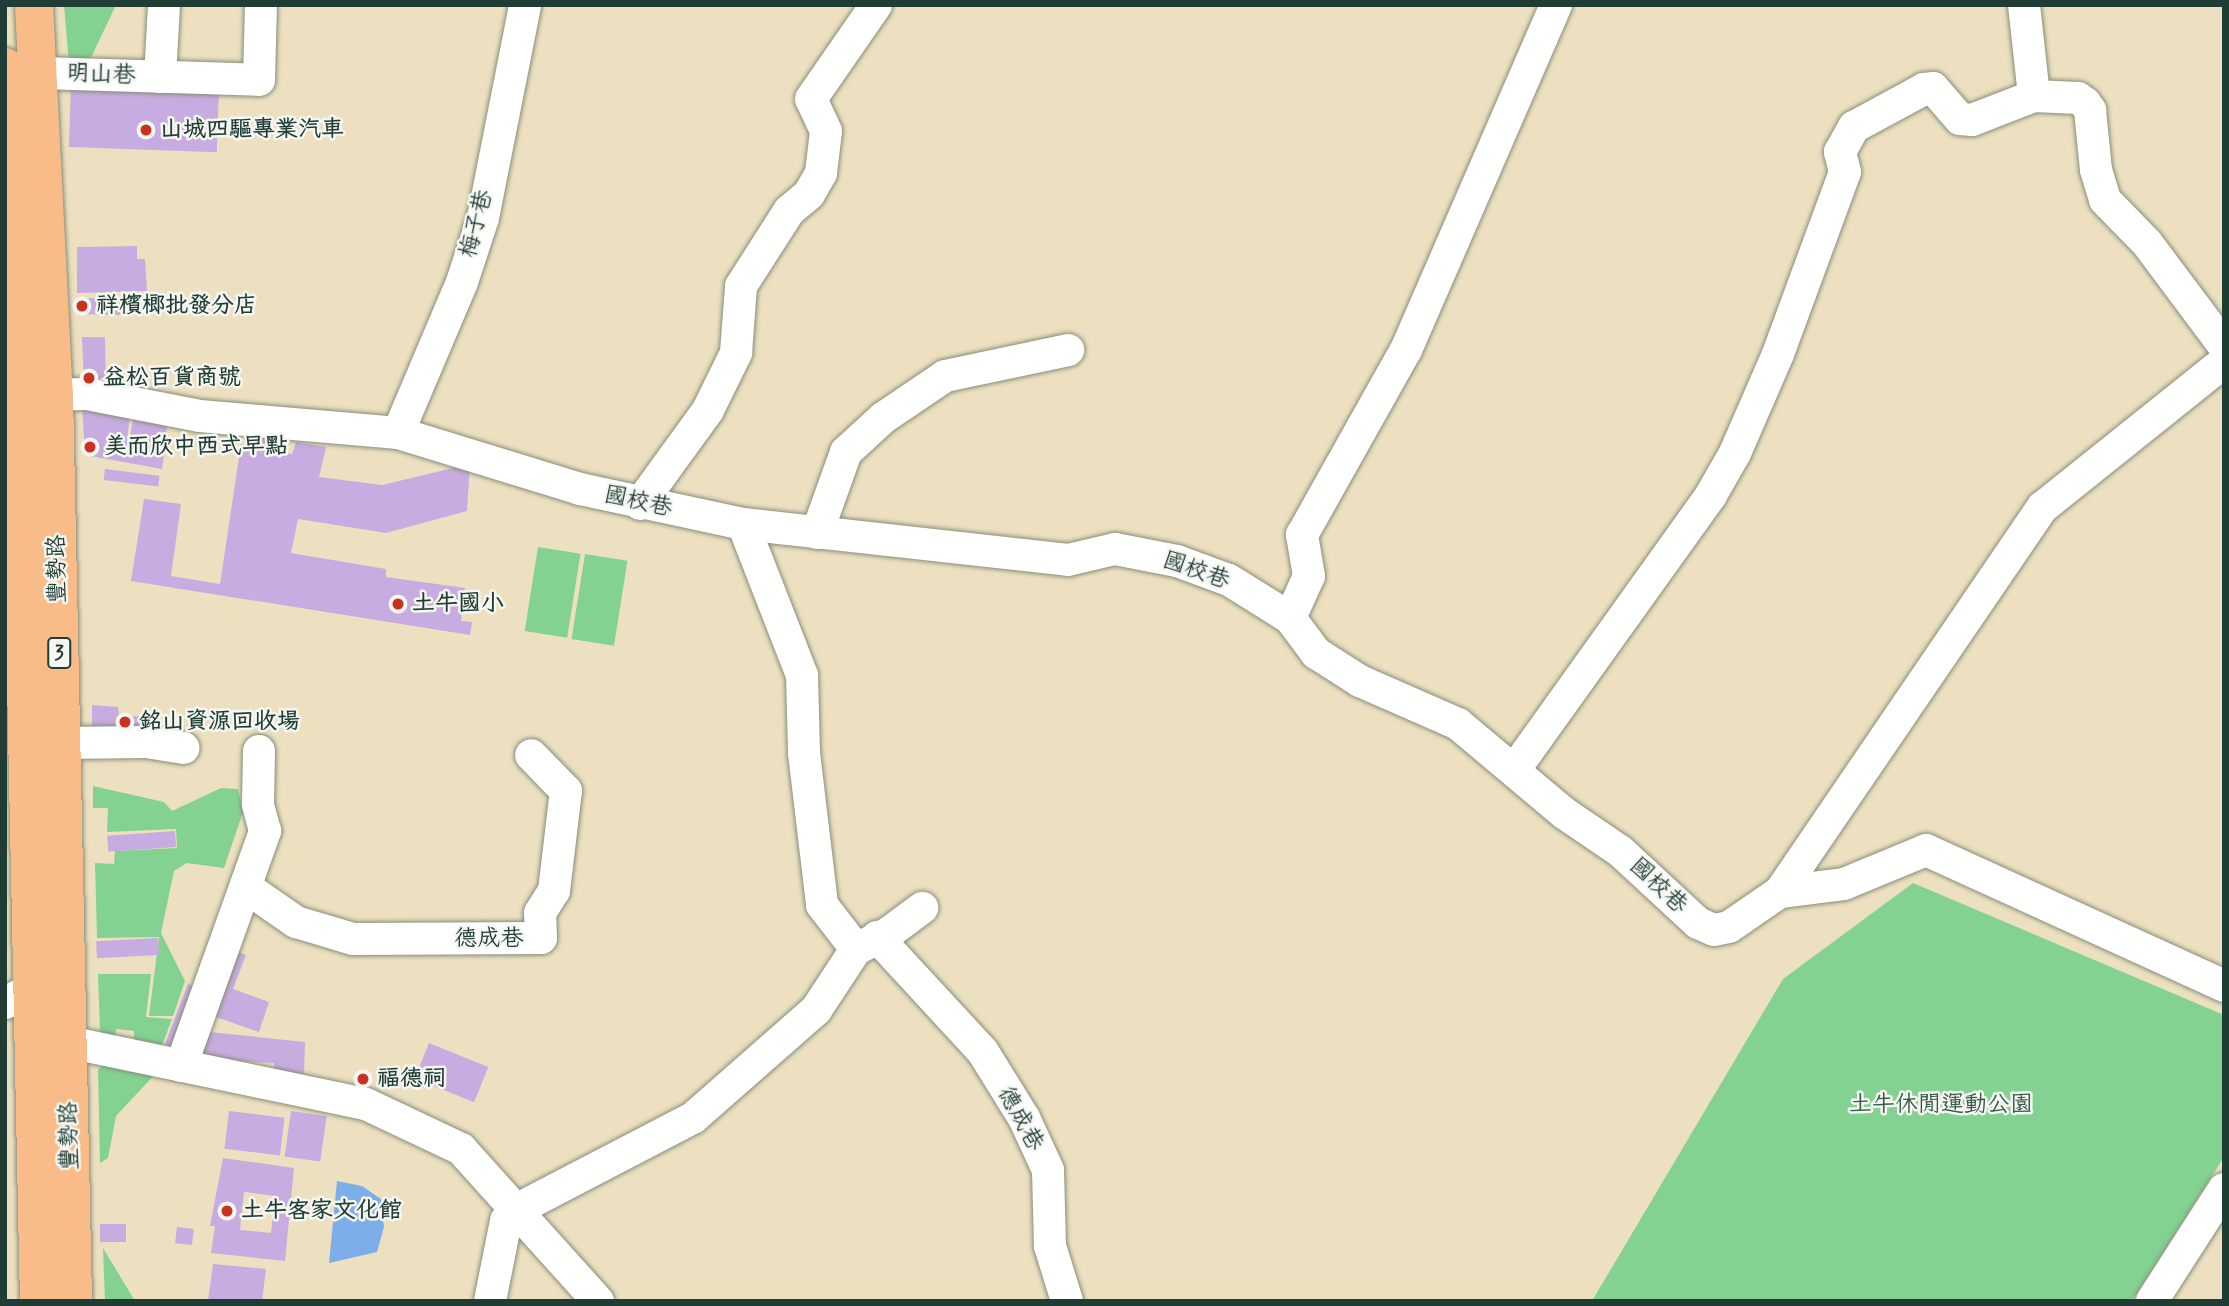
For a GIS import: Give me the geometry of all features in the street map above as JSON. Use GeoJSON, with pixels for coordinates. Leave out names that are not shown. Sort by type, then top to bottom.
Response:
{"type":"FeatureCollection","features":[{"type":"Feature","properties":{"kind":"main road","name":"豐勢路"},"geometry":{"type":"LineString","coordinates":[[34,5],[8,136],[27,396],[14,524],[29,717],[60,743],[51,1042],[39,1301]]}},
{"type":"Feature","properties":{"kind":"main road","name":"豐勢路"},"geometry":{"type":"LineString","coordinates":[[23,70],[29,717],[19,995],[51,1042],[73,1301]]}},
{"type":"Feature","properties":{"kind":"street","name":"明山巷"},"geometry":{"type":"LineString","coordinates":[[160,77],[164,5]]}},
{"type":"Feature","properties":{"kind":"street","name":"明山巷"},"geometry":{"type":"LineString","coordinates":[[23,70],[259,80],[261,5]]}},
{"type":"Feature","properties":{"kind":"street","name":"梅子巷"},"geometry":{"type":"LineString","coordinates":[[398,433],[483,218],[525,5]]}},
{"type":"Feature","properties":{"kind":"street"},"geometry":{"type":"LineString","coordinates":[[640,504],[708,410],[736,353],[741,286],[789,211],[809,194],[821,173],[826,131],[811,99],[876,5]]}},
{"type":"Feature","properties":{"kind":"street"},"geometry":{"type":"LineString","coordinates":[[1290,618],[1309,576],[1302,535],[1406,351],[1556,5]]}},
{"type":"Feature","properties":{"kind":"street"},"geometry":{"type":"LineString","coordinates":[[2024,5],[2034,96]]}},
{"type":"Feature","properties":{"kind":"street"},"geometry":{"type":"LineString","coordinates":[[1515,769],[1711,495],[1735,453],[1778,354],[1845,172],[1840,152],[1854,127],[1924,89],[1933,88],[1960,119],[1972,120],[2034,96],[2078,98],[2091,110],[2096,170],[2105,200],[2147,243],[2224,346]]}},
{"type":"Feature","properties":{"kind":"street"},"geometry":{"type":"LineString","coordinates":[[817,533],[846,452],[883,418],[945,376],[1068,350]]}},
{"type":"Feature","properties":{"kind":"street"},"geometry":{"type":"LineString","coordinates":[[1780,892],[2043,507],[2224,362]]}},
{"type":"Feature","properties":{"kind":"street","name":"國校巷"},"geometry":{"type":"LineString","coordinates":[[27,396],[87,394],[200,416],[398,433],[640,504],[743,524],[1068,560],[1115,549],[1177,561],[1229,580],[1290,618],[1316,653],[1360,681],[1458,724],[1515,769],[1564,813],[1620,851],[1698,923],[1713,930],[1729,927],[1780,892],[1844,884],[1926,850],[2224,986]]}},
{"type":"Feature","properties":{"kind":"street","name":"德成巷"},"geometry":{"type":"LineString","coordinates":[[743,524],[802,675],[804,753],[822,905],[983,1052],[1024,1118],[1048,1171],[1050,1246],[1067,1301]]}},
{"type":"Feature","properties":{"kind":"street"},"geometry":{"type":"LineString","coordinates":[[60,743],[146,742],[184,748]]}},
{"type":"Feature","properties":{"kind":"street"},"geometry":{"type":"LineString","coordinates":[[181,1066],[247,888],[265,831],[258,804],[259,751]]}},
{"type":"Feature","properties":{"kind":"street","name":"德成巷"},"geometry":{"type":"LineString","coordinates":[[247,888],[296,922],[353,939],[541,939],[540,913],[554,891],[566,791],[531,755]]}},
{"type":"Feature","properties":{"kind":"street"},"geometry":{"type":"LineString","coordinates":[[490,1301],[506,1222],[516,1210],[692,1118],[816,1010],[866,943],[922,908]]}},
{"type":"Feature","properties":{"kind":"street"},"geometry":{"type":"LineString","coordinates":[[51,1042],[366,1104],[461,1149],[598,1301]]}},
{"type":"Feature","properties":{"kind":"street"},"geometry":{"type":"LineString","coordinates":[[2152,1301],[2224,1189]]}},
{"type":"Feature","properties":{"kind":"green space"},"geometry":{"type":"Polygon","coordinates":[[[64,5],[116,5],[87,66],[69,64],[64,5]]]}},
{"type":"Feature","properties":{"kind":"green space"},"geometry":{"type":"Polygon","coordinates":[[[538,547],[580,554],[567,638],[525,631],[538,547]]]}},
{"type":"Feature","properties":{"kind":"green space"},"geometry":{"type":"Polygon","coordinates":[[[585,554],[627,561],[614,646],[572,639],[585,554]]]}},
{"type":"Feature","properties":{"kind":"green space"},"geometry":{"type":"Polygon","coordinates":[[[93,786],[164,802],[172,811],[221,788],[238,789],[243,812],[224,868],[187,863],[174,871],[161,933],[185,981],[173,1016],[149,1016],[159,937],[97,938],[95,863],[114,864],[115,851],[177,848],[176,829],[107,832],[108,808],[93,808],[93,786]]]}},
{"type":"Feature","properties":{"kind":"green space","name":"土牛休閒運動公園"},"geometry":{"type":"Polygon","coordinates":[[[1913,883],[2224,1015],[2224,1157],[2132,1301],[1592,1301],[1783,979],[1913,883]]]}},
{"type":"Feature","properties":{"kind":"green space"},"geometry":{"type":"Polygon","coordinates":[[[98,974],[151,974],[146,1017],[172,1019],[161,1048],[134,1044],[134,1031],[116,1029],[115,1040],[100,1032],[98,974]]]}},
{"type":"Feature","properties":{"kind":"green space"},"geometry":{"type":"Polygon","coordinates":[[[108,1060],[158,1071],[116,1116],[108,1158],[100,1163],[98,1070],[108,1060]]]}},
{"type":"Feature","properties":{"kind":"green space"},"geometry":{"type":"Polygon","coordinates":[[[103,1248],[135,1301],[105,1301],[103,1248]]]}},
{"type":"Feature","properties":{"kind":"water"},"geometry":{"type":"Polygon","coordinates":[[[337,1181],[362,1186],[381,1199],[384,1227],[377,1252],[329,1263],[337,1181]]]}},
{"type":"Feature","properties":{"kind":"building","name":"山城四驅專業汽車"},"geometry":{"type":"Polygon","coordinates":[[[71,85],[219,90],[217,152],[69,147],[71,85]]]}},
{"type":"Feature","properties":{"kind":"building"},"geometry":{"type":"Polygon","coordinates":[[[137,246],[137,259],[145,259],[147,291],[77,293],[77,247],[137,246]]]}},
{"type":"Feature","properties":{"kind":"building"},"geometry":{"type":"Polygon","coordinates":[[[78,298],[121,299],[120,315],[83,314],[78,298]]]}},
{"type":"Feature","properties":{"kind":"building"},"geometry":{"type":"Polygon","coordinates":[[[82,337],[105,337],[106,388],[84,384],[82,337]]]}},
{"type":"Feature","properties":{"kind":"building"},"geometry":{"type":"Polygon","coordinates":[[[82,406],[130,413],[127,442],[165,447],[162,469],[85,455],[82,406]]]}},
{"type":"Feature","properties":{"kind":"building"},"geometry":{"type":"Polygon","coordinates":[[[134,411],[169,416],[164,446],[130,441],[134,411]]]}},
{"type":"Feature","properties":{"kind":"building"},"geometry":{"type":"Polygon","coordinates":[[[256,434],[277,437],[274,451],[292,454],[296,442],[326,447],[319,477],[382,485],[470,464],[467,511],[386,533],[298,519],[291,553],[386,569],[386,577],[465,588],[461,621],[472,622],[470,635],[131,581],[144,499],[181,504],[171,576],[220,584],[241,444],[255,447],[256,434]]]}},
{"type":"Feature","properties":{"kind":"building"},"geometry":{"type":"Polygon","coordinates":[[[105,469],[160,476],[158,487],[104,480],[105,469]]]}},
{"type":"Feature","properties":{"kind":"building","name":"銘山資源回收場"},"geometry":{"type":"Polygon","coordinates":[[[92,705],[118,707],[119,715],[159,718],[159,730],[92,727],[92,705]]]}},
{"type":"Feature","properties":{"kind":"building"},"geometry":{"type":"Polygon","coordinates":[[[175,831],[176,847],[108,852],[107,836],[175,831]]]}},
{"type":"Feature","properties":{"kind":"building"},"geometry":{"type":"Polygon","coordinates":[[[158,938],[159,955],[97,958],[96,941],[158,938]]]}},
{"type":"Feature","properties":{"kind":"building"},"geometry":{"type":"Polygon","coordinates":[[[229,949],[246,955],[233,989],[269,1002],[259,1032],[210,1015],[229,949]]]}},
{"type":"Feature","properties":{"kind":"building"},"geometry":{"type":"Polygon","coordinates":[[[188,984],[204,990],[181,1050],[165,1044],[188,984]]]}},
{"type":"Feature","properties":{"kind":"building"},"geometry":{"type":"Polygon","coordinates":[[[200,1031],[305,1042],[304,1074],[274,1070],[274,1063],[190,1059],[200,1031]]]}},
{"type":"Feature","properties":{"kind":"building"},"geometry":{"type":"Polygon","coordinates":[[[429,1043],[488,1067],[474,1102],[415,1078],[429,1043]]]}},
{"type":"Feature","properties":{"kind":"building"},"geometry":{"type":"Polygon","coordinates":[[[229,1111],[285,1118],[280,1156],[224,1149],[229,1111]]]}},
{"type":"Feature","properties":{"kind":"building"},"geometry":{"type":"Polygon","coordinates":[[[291,1111],[327,1116],[320,1162],[285,1157],[291,1111]]]}},
{"type":"Feature","properties":{"kind":"building","name":"土牛客家文化館"},"geometry":{"type":"Polygon","coordinates":[[[223,1158],[294,1168],[285,1261],[211,1253],[215,1226],[210,1226],[223,1158]],[[244,1192],[240,1230],[271,1233],[275,1196],[244,1192]]]}},
{"type":"Feature","properties":{"kind":"building"},"geometry":{"type":"Polygon","coordinates":[[[100,1224],[126,1224],[126,1242],[100,1242],[100,1224]]]}},
{"type":"Feature","properties":{"kind":"building"},"geometry":{"type":"Polygon","coordinates":[[[177,1227],[194,1229],[192,1245],[175,1243],[177,1227]]]}},
{"type":"Feature","properties":{"kind":"building"},"geometry":{"type":"Polygon","coordinates":[[[213,1264],[266,1269],[262,1301],[208,1301],[213,1264]]]}},
{"type":"Feature","properties":{"kind":"place","name":"山城四驅專業汽車"},"geometry":{"type":"Point","coordinates":[146,130]}},
{"type":"Feature","properties":{"kind":"place","name":"祥檳榔批發分店"},"geometry":{"type":"Point","coordinates":[82,306]}},
{"type":"Feature","properties":{"kind":"place","name":"益松百貨商號"},"geometry":{"type":"Point","coordinates":[89,378]}},
{"type":"Feature","properties":{"kind":"place","name":"美而欣中西式早點"},"geometry":{"type":"Point","coordinates":[90,447]}},
{"type":"Feature","properties":{"kind":"place","name":"土牛國小"},"geometry":{"type":"Point","coordinates":[398,604]}},
{"type":"Feature","properties":{"kind":"place","name":"銘山資源回收場"},"geometry":{"type":"Point","coordinates":[125,722]}},
{"type":"Feature","properties":{"kind":"place","name":"福德祠"},"geometry":{"type":"Point","coordinates":[363,1079]}},
{"type":"Feature","properties":{"kind":"place","name":"土牛客家文化館"},"geometry":{"type":"Point","coordinates":[227,1211]}}]}
